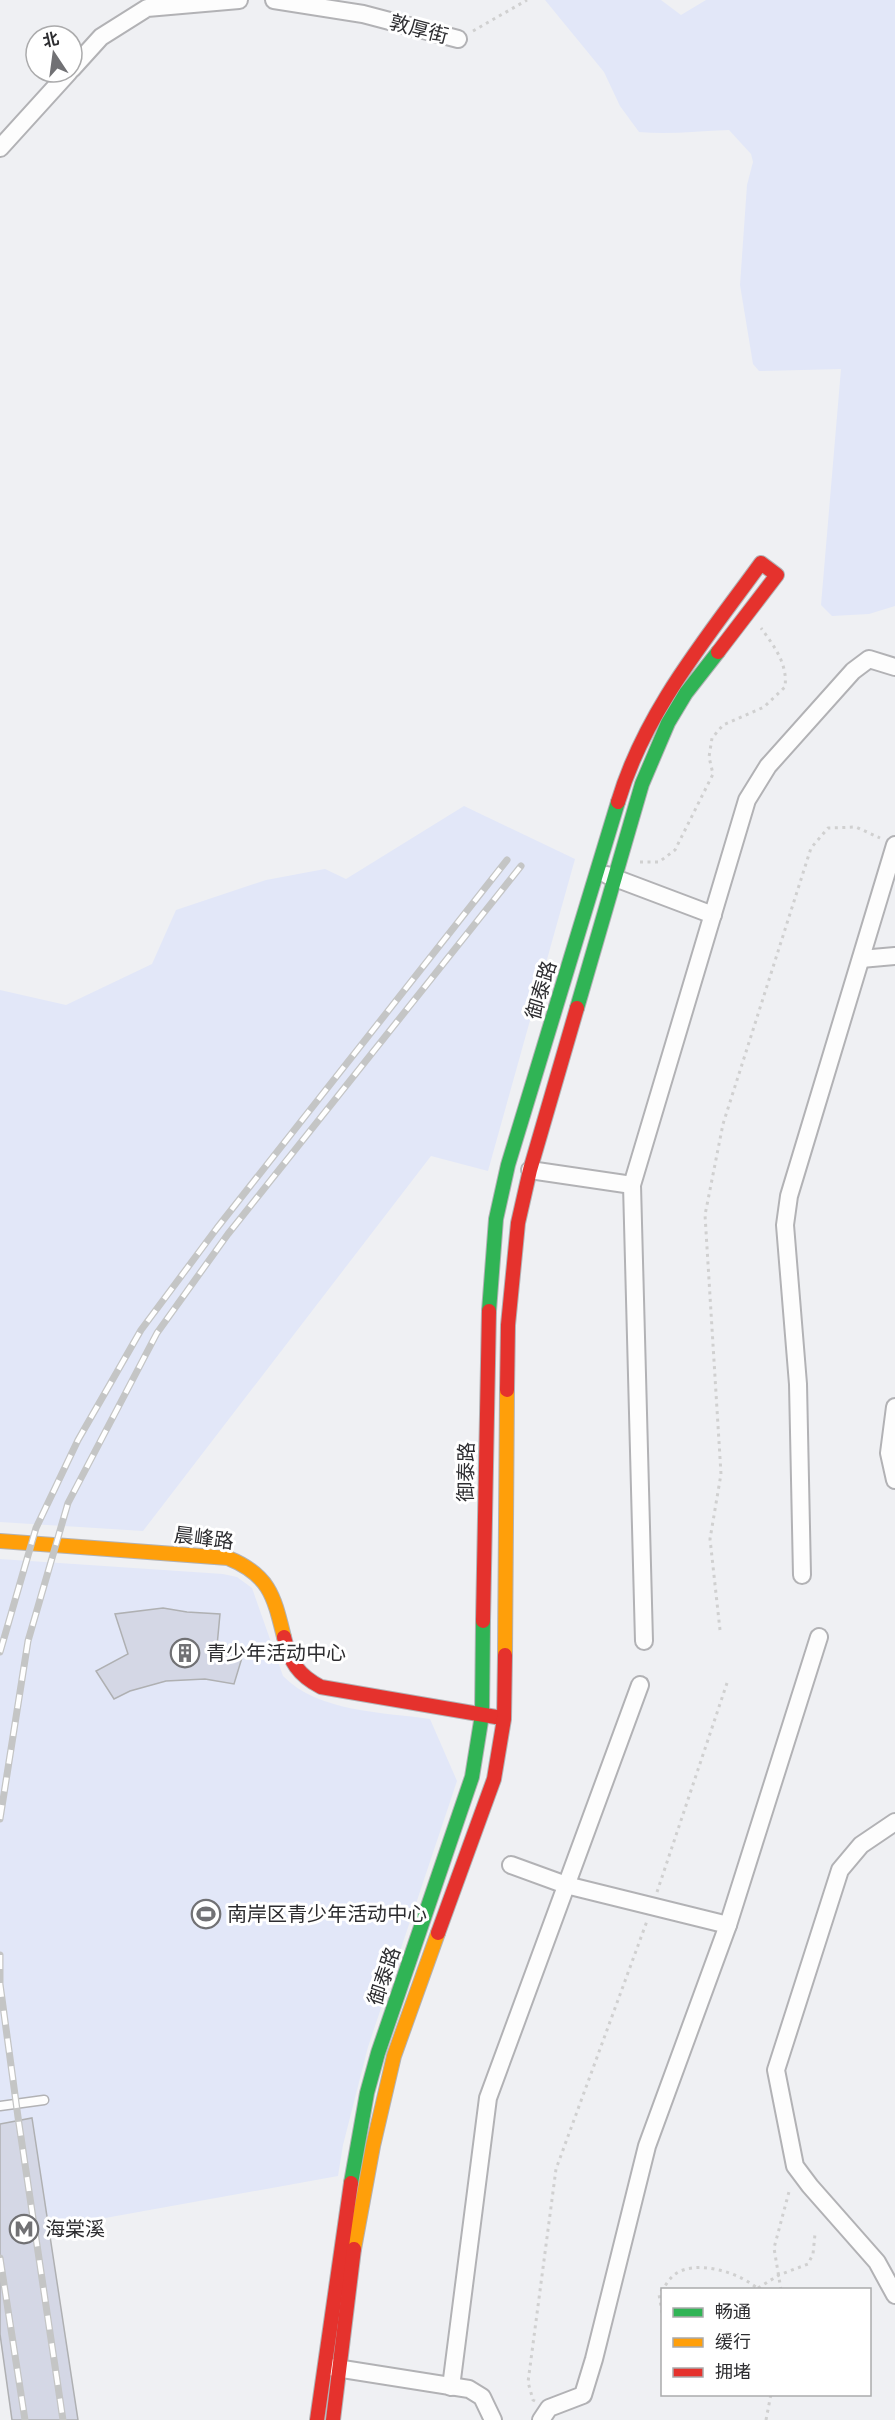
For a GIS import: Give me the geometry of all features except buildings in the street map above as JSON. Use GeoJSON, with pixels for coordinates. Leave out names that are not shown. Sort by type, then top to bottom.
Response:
{"type":"FeatureCollection","features":[{"type":"Feature","properties":{"kind":"street"},"geometry":{"type":"LineString","coordinates":[[84,55],[101,37],[147,8],[238,0]]}},
{"type":"Feature","properties":{"kind":"street","name":"敦厚街"},"geometry":{"type":"LineString","coordinates":[[274,0],[363,14],[458,39]]}},
{"type":"Feature","properties":{"kind":"street"},"geometry":{"type":"LineString","coordinates":[[0,148],[57,84]]}},
{"type":"Feature","properties":{"kind":"street","name":"御泰路"},"geometry":{"type":"LineString","coordinates":[[316,2420],[331,2367],[383,2096],[394,2056],[494,1779],[504,1719],[508,1325],[518,1223],[530,1170],[642,784],[668,723],[686,693],[777,575],[762,563],[673,684],[654,715],[626,775],[508,1165],[496,1219],[488,1322],[482,1715],[472,1777],[378,2053],[367,2093],[343,2227],[331,2367],[333,2420]]}},
{"type":"Feature","properties":{"kind":"street"},"geometry":{"type":"LineString","coordinates":[[644,1641],[632,1185],[747,800],[768,766],[853,671],[869,659],[895,667]]}},
{"type":"Feature","properties":{"kind":"street"},"geometry":{"type":"LineString","coordinates":[[802,1575],[798,1384],[785,1225],[789,1196],[861,959],[890,842]]}},
{"type":"Feature","properties":{"kind":"street"},"geometry":{"type":"LineString","coordinates":[[597,872],[618,871],[713,915]]}},
{"type":"Feature","properties":{"kind":"street"},"geometry":{"type":"LineString","coordinates":[[861,959],[895,956]]}},
{"type":"Feature","properties":{"kind":"street"},"geometry":{"type":"LineString","coordinates":[[530,1170],[632,1185]]}},
{"type":"Feature","properties":{"kind":"street"},"geometry":{"type":"LineString","coordinates":[[895,1407],[889,1453],[895,1480]]}},
{"type":"Feature","properties":{"kind":"street","name":"晨峰路"},"geometry":{"type":"LineString","coordinates":[[0,1541],[228,1558],[248,1564],[262,1577],[272,1592],[289,1657],[306,1679],[321,1687],[504,1719]]}},
{"type":"Feature","properties":{"kind":"street"},"geometry":{"type":"LineString","coordinates":[[545,2414],[583,2396],[647,2146],[728,1925],[819,1637]]}},
{"type":"Feature","properties":{"kind":"street"},"geometry":{"type":"LineString","coordinates":[[451,2387],[488,2098],[640,1684]]}},
{"type":"Feature","properties":{"kind":"street"},"geometry":{"type":"LineString","coordinates":[[895,1822],[861,1845],[840,1870],[784,2039],[776,2070],[795,2166],[877,2262],[895,2295]]}},
{"type":"Feature","properties":{"kind":"street"},"geometry":{"type":"LineString","coordinates":[[511,1865],[566,1885],[728,1925]]}},
{"type":"Feature","properties":{"kind":"street"},"geometry":{"type":"LineString","coordinates":[[331,2367],[470,2389],[482,2397],[493,2420]]}},
{"type":"Feature","properties":{"kind":"lane"},"geometry":{"type":"LineString","coordinates":[[0,2106],[44,2100]]}},
{"type":"Feature","properties":{"kind":"path"},"geometry":{"type":"LineString","coordinates":[[458,39],[526,0]]}},
{"type":"Feature","properties":{"kind":"path"},"geometry":{"type":"LineString","coordinates":[[618,871],[659,862],[675,850],[713,774],[709,757],[712,738],[723,725],[764,707],[785,687],[787,673],[774,646],[748,610]]}},
{"type":"Feature","properties":{"kind":"path"},"geometry":{"type":"LineString","coordinates":[[720,1630],[710,1539],[721,1474],[705,1215],[723,1124],[811,848],[828,828],[856,827],[890,842]]}},
{"type":"Feature","properties":{"kind":"path"},"geometry":{"type":"LineString","coordinates":[[545,2414],[533,2400],[528,2382],[556,2169],[652,1906],[727,1683]]}},
{"type":"Feature","properties":{"kind":"path"},"geometry":{"type":"LineString","coordinates":[[781,2288],[774,2248],[795,2166]]}},
{"type":"Feature","properties":{"kind":"path"},"geometry":{"type":"LineString","coordinates":[[664,2288],[675,2274],[687,2269],[715,2268],[740,2277],[759,2288],[779,2275],[808,2264],[813,2254],[815,2234]]}},
{"type":"Feature","properties":{"kind":"path"},"geometry":{"type":"LineString","coordinates":[[766,2420],[771,2396]]}},
{"type":"Feature","properties":{"kind":"shaded area"},"geometry":{"type":"Polygon","coordinates":[[[545,0],[661,0],[681,15],[706,0],[895,0],[895,606],[869,614],[832,616],[821,605],[841,369],[759,371],[753,364],[740,285],[747,185],[753,162],[751,154],[729,130],[639,132],[620,106],[604,72],[545,0]]]}},
{"type":"Feature","properties":{"kind":"shaded area"},"geometry":{"type":"Polygon","coordinates":[[[464,806],[575,859],[488,1171],[431,1156],[143,1531],[0,1522],[0,990],[66,1005],[152,964],[176,910],[266,880],[325,869],[346,879],[464,806]]]}},
{"type":"Feature","properties":{"kind":"shaded area","name":"南岸区青少年活动中心"},"geometry":{"type":"Polygon","coordinates":[[[0,1559],[223,1574],[237,1577],[252,1588],[283,1676],[297,1688],[332,1704],[372,1712],[430,1719],[457,1781],[368,2047],[343,2145],[338,2176],[0,2237],[0,1559]]]}},
{"type":"Feature","properties":{"kind":"railway"},"geometry":{"type":"LineString","coordinates":[[0,1652],[36,1528],[78,1440],[141,1330],[217,1228],[507,860]]}},
{"type":"Feature","properties":{"kind":"railway"},"geometry":{"type":"LineString","coordinates":[[0,1819],[28,1641],[68,1503],[157,1333],[228,1234],[521,866]]}},
{"type":"Feature","properties":{"kind":"railway"},"geometry":{"type":"LineString","coordinates":[[0,1955],[0,1984],[18,2117],[63,2420]]}},
{"type":"Feature","properties":{"kind":"railway"},"geometry":{"type":"LineString","coordinates":[[0,2258],[25,2420]]}},
{"type":"Feature","properties":{"kind":"traffic: fast"},"geometry":{"type":"LineString","coordinates":[[577,1008],[642,784],[668,723],[686,693],[718,652]]}},
{"type":"Feature","properties":{"kind":"traffic: fast"},"geometry":{"type":"LineString","coordinates":[[489,1311],[496,1219],[508,1165],[618,802]]}},
{"type":"Feature","properties":{"kind":"traffic: fast"},"geometry":{"type":"LineString","coordinates":[[351,2183],[367,2093],[378,2053],[472,1777],[482,1715],[483,1621]]}},
{"type":"Feature","properties":{"kind":"traffic: slow"},"geometry":{"type":"LineString","coordinates":[[505,1655],[507,1390]]}},
{"type":"Feature","properties":{"kind":"traffic: slow"},"geometry":{"type":"LineString","coordinates":[[0,1541],[228,1558],[253,1572],[262,1580],[273,1599],[284,1637]]}},
{"type":"Feature","properties":{"kind":"traffic: slow"},"geometry":{"type":"LineString","coordinates":[[354,2249],[373,2146],[394,2056],[438,1933]]}},
{"type":"Feature","properties":{"kind":"traffic: jam"},"geometry":{"type":"LineString","coordinates":[[618,802],[644,737],[661,706],[699,648],[761,563],[777,575],[718,652]]}},
{"type":"Feature","properties":{"kind":"traffic: jam"},"geometry":{"type":"LineString","coordinates":[[507,1390],[508,1325],[518,1223],[530,1170],[577,1008]]}},
{"type":"Feature","properties":{"kind":"traffic: jam"},"geometry":{"type":"LineString","coordinates":[[483,1621],[489,1311]]}},
{"type":"Feature","properties":{"kind":"traffic: jam"},"geometry":{"type":"LineString","coordinates":[[284,1637],[296,1667],[306,1678],[321,1687],[496,1717]]}},
{"type":"Feature","properties":{"kind":"traffic: jam"},"geometry":{"type":"LineString","coordinates":[[438,1933],[494,1779],[504,1719],[505,1655]]}},
{"type":"Feature","properties":{"kind":"traffic: jam"},"geometry":{"type":"LineString","coordinates":[[317,2420],[351,2183]]}},
{"type":"Feature","properties":{"kind":"traffic: jam"},"geometry":{"type":"LineString","coordinates":[[333,2420],[354,2249]]}},
{"type":"Feature","properties":{"kind":"place","name":"青少年活动中心"},"geometry":{"type":"Point","coordinates":[185,1653]}},
{"type":"Feature","properties":{"kind":"place","name":"南岸区青少年活动中心"},"geometry":{"type":"Point","coordinates":[206,1914]}},
{"type":"Feature","properties":{"kind":"place","name":"海棠溪"},"geometry":{"type":"Point","coordinates":[24,2229]}}]}
